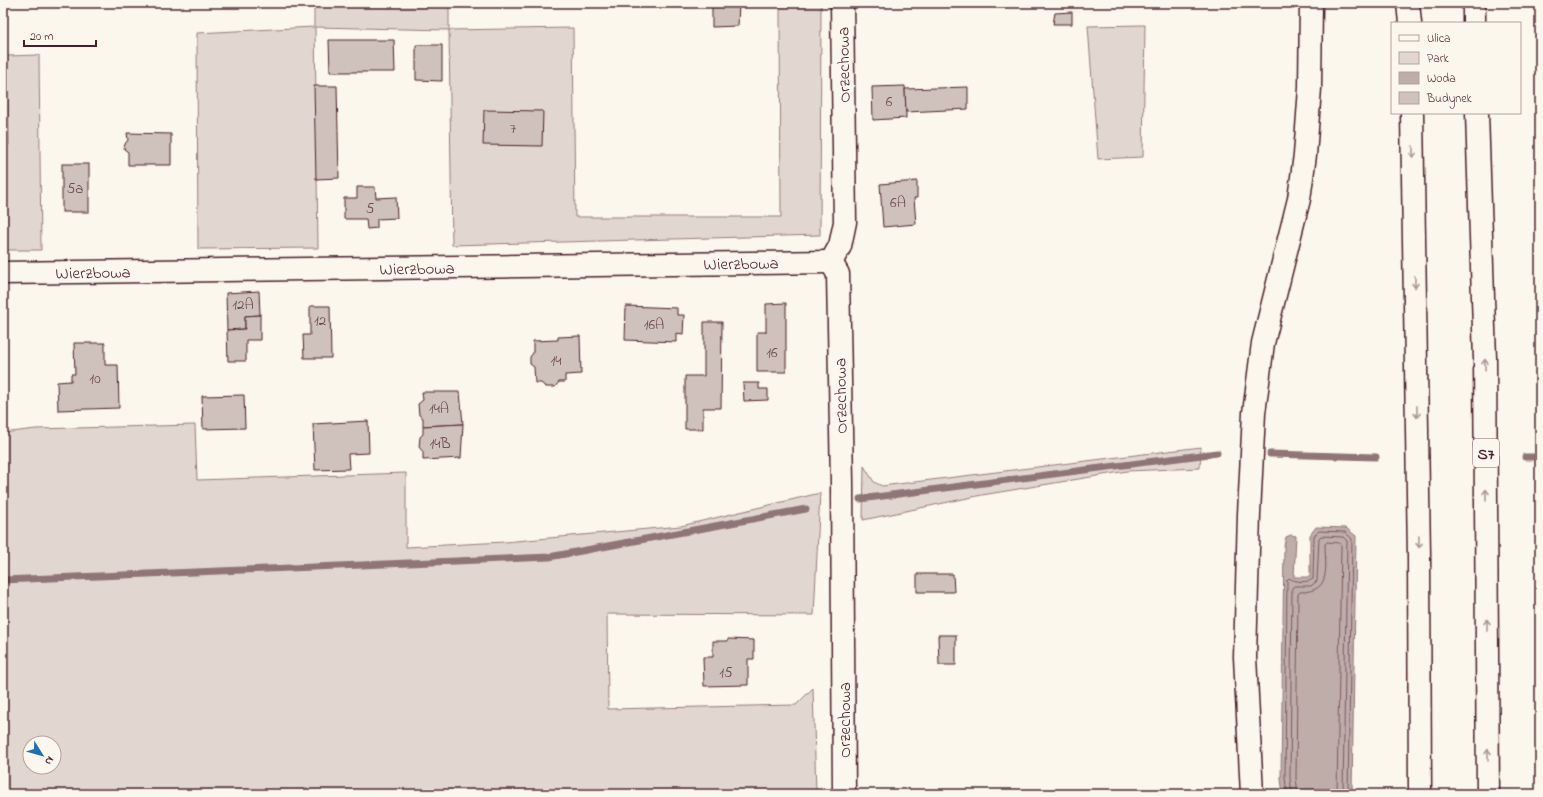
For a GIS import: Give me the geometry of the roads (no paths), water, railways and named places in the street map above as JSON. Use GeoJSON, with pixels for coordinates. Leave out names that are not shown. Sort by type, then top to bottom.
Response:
{"type":"FeatureCollection","features":[{"type":"Feature","properties":{"kind":"main road","name":"Orzechowa"},"geometry":{"type":"LineString","coordinates":[[842,3],[845,222],[840,246],[831,262],[838,274],[842,490],[844,794]]}},
{"type":"Feature","properties":{"kind":"main road"},"geometry":{"type":"LineString","coordinates":[[1252,794],[1245,657],[1249,514],[1254,413],[1263,343],[1298,199],[1305,155],[1310,88],[1311,3]]}},
{"type":"Feature","properties":{"kind":"main road"},"geometry":{"type":"LineString","coordinates":[[1408,3],[1410,22]]}},
{"type":"Feature","properties":{"kind":"main road"},"geometry":{"type":"LineString","coordinates":[[1474,3],[1474,22]]}},
{"type":"Feature","properties":{"kind":"main road"},"geometry":{"type":"LineString","coordinates":[[1412,114],[1419,564],[1420,794]]}},
{"type":"Feature","properties":{"kind":"main road","name":"S7"},"geometry":{"type":"LineString","coordinates":[[1477,114],[1485,359],[1488,794]]}},
{"type":"Feature","properties":{"kind":"main road","name":"Wierzbowa"},"geometry":{"type":"LineString","coordinates":[[3,273],[831,262]]}},
{"type":"Feature","properties":{"kind":"water"},"geometry":{"type":"Polygon","coordinates":[[[1316,527],[1346,528],[1356,536],[1352,794],[1283,794],[1281,779],[1284,546],[1286,537],[1291,535],[1296,536],[1294,577],[1310,577],[1310,535],[1316,527]]]}},
{"type":"Feature","properties":{"kind":"waterway"},"geometry":{"type":"LineString","coordinates":[[860,499],[1217,453]]}},
{"type":"Feature","properties":{"kind":"waterway"},"geometry":{"type":"LineString","coordinates":[[1270,454],[1376,457]]}},
{"type":"Feature","properties":{"kind":"waterway"},"geometry":{"type":"LineString","coordinates":[[1525,457],[1540,457]]}},
{"type":"Feature","properties":{"kind":"waterway"},"geometry":{"type":"LineString","coordinates":[[3,580],[549,557],[806,509]]}}]}
